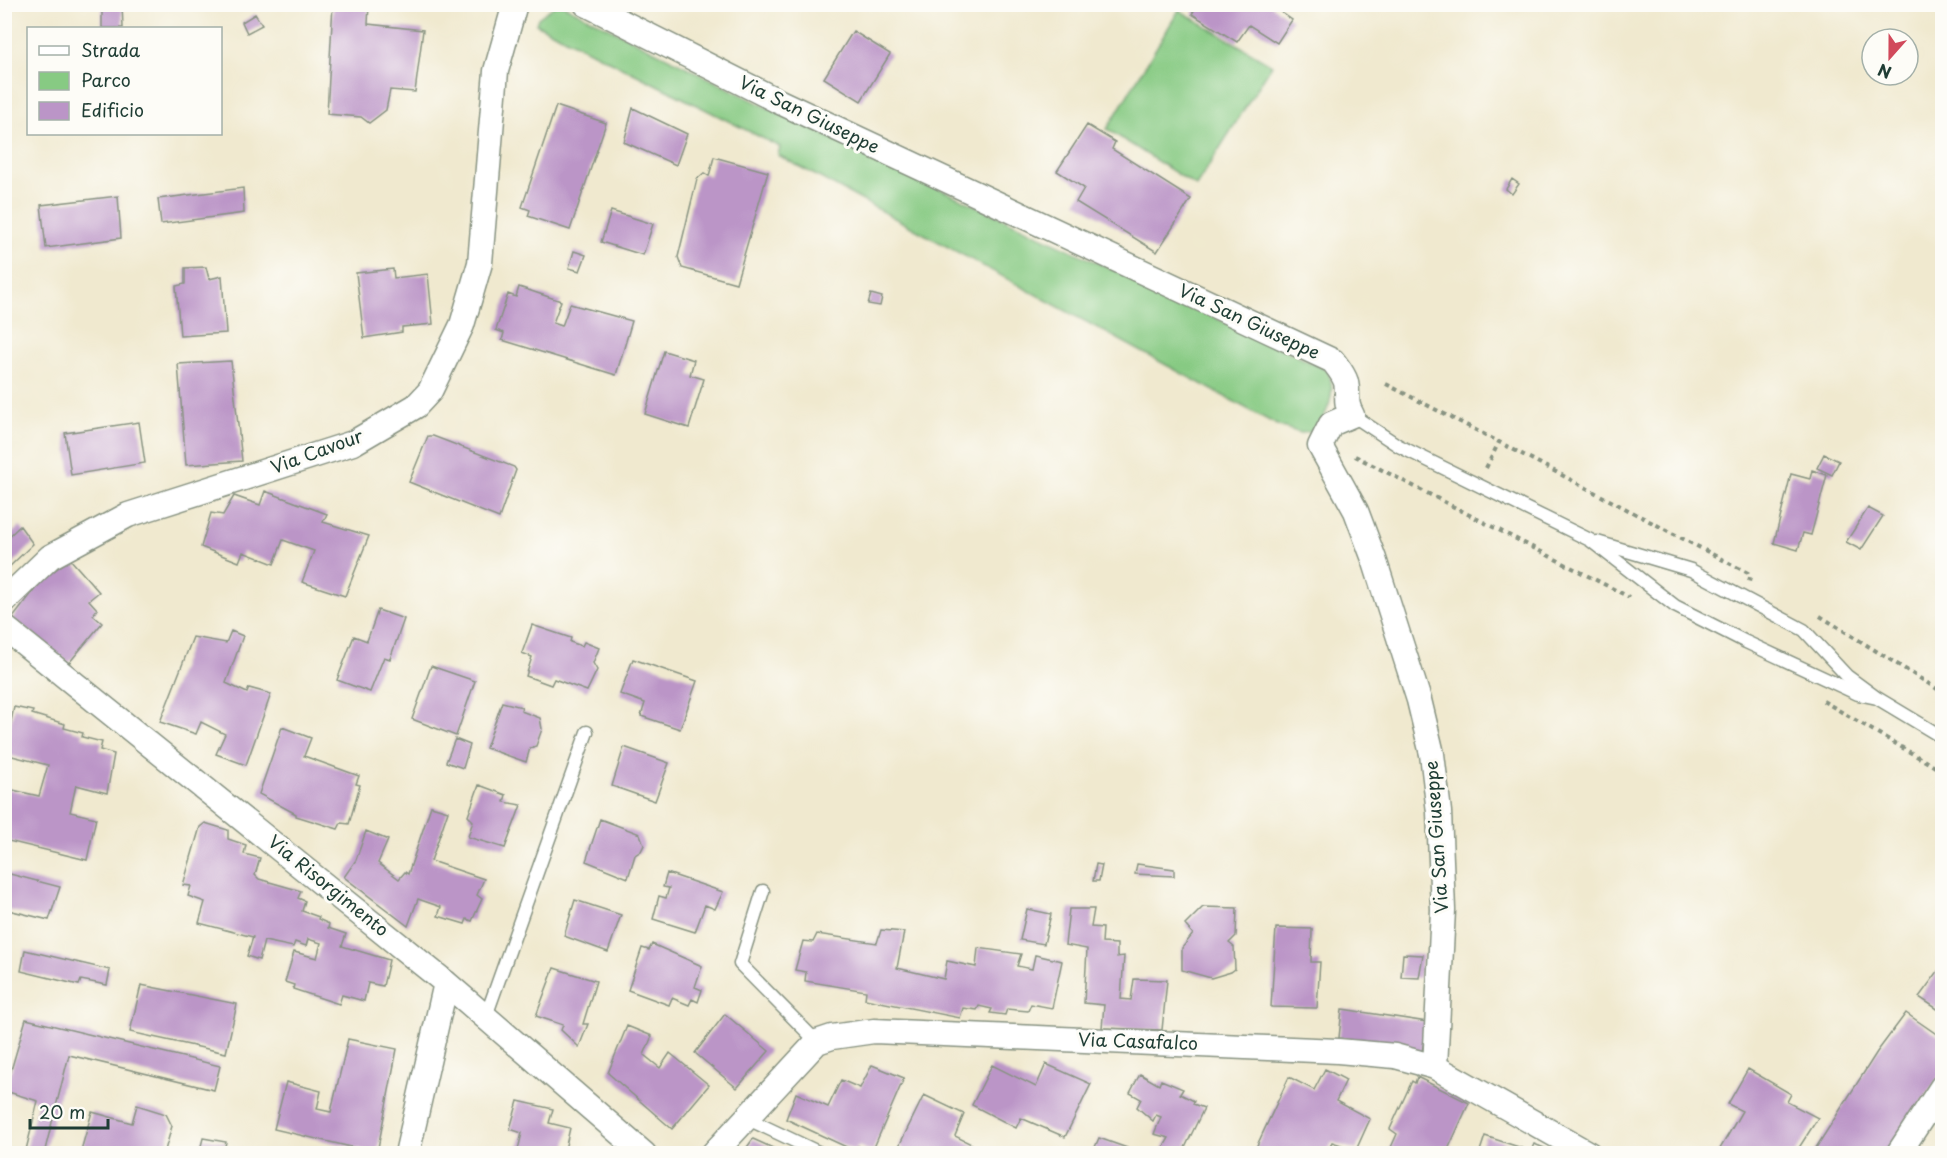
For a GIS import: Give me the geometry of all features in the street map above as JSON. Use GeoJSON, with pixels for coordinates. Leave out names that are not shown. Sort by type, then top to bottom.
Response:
{"type":"FeatureCollection","features":[{"type":"Feature","properties":{"kind":"street","name":"Via Cavour"},"geometry":{"type":"LineString","coordinates":[[4,601],[50,557],[128,515],[353,443],[416,406],[430,392],[462,325],[480,264],[496,71],[515,4]]}},
{"type":"Feature","properties":{"kind":"street","name":"Via San Giuseppe"},"geometry":{"type":"LineString","coordinates":[[586,4],[780,102],[1333,361],[1342,372],[1347,405],[1352,415],[1331,424],[1320,446],[1356,511],[1374,559],[1419,700],[1432,754],[1439,812],[1443,910],[1435,1067]]}},
{"type":"Feature","properties":{"kind":"street","name":"Via Risorgimento"},"geometry":{"type":"LineString","coordinates":[[4,627],[446,983],[644,1154]]}},
{"type":"Feature","properties":{"kind":"street"},"geometry":{"type":"LineString","coordinates":[[407,1154],[446,983]]}},
{"type":"Feature","properties":{"kind":"street","name":"Via Casafalco"},"geometry":{"type":"LineString","coordinates":[[817,1042],[832,1037],[874,1031],[1338,1051],[1395,1056],[1435,1067],[1589,1154]]}},
{"type":"Feature","properties":{"kind":"street"},"geometry":{"type":"LineString","coordinates":[[713,1154],[817,1042]]}},
{"type":"Feature","properties":{"kind":"street"},"geometry":{"type":"LineString","coordinates":[[1898,1154],[1942,1087]]}},
{"type":"Feature","properties":{"kind":"lane"},"geometry":{"type":"LineString","coordinates":[[1352,415],[1399,446],[1590,540],[1691,570],[1804,630],[1847,676],[1877,698],[1942,738]]}},
{"type":"Feature","properties":{"kind":"lane"},"geometry":{"type":"LineString","coordinates":[[1590,540],[1675,606],[1858,694],[1877,698]]}},
{"type":"Feature","properties":{"kind":"lane"},"geometry":{"type":"LineString","coordinates":[[486,1016],[587,732]]}},
{"type":"Feature","properties":{"kind":"lane"},"geometry":{"type":"LineString","coordinates":[[763,891],[740,964],[817,1042]]}},
{"type":"Feature","properties":{"kind":"lane"},"geometry":{"type":"LineString","coordinates":[[747,1118],[822,1154]]}},
{"type":"Feature","properties":{"kind":"path"},"geometry":{"type":"LineString","coordinates":[[1386,384],[1499,442]]}},
{"type":"Feature","properties":{"kind":"path"},"geometry":{"type":"LineString","coordinates":[[1354,456],[1463,511]]}},
{"type":"Feature","properties":{"kind":"green space"},"geometry":{"type":"Polygon","coordinates":[[[556,5],[563,5],[784,116],[1327,370],[1332,386],[1330,403],[1322,419],[1311,432],[1301,433],[1279,426],[778,155],[780,147],[536,24],[538,18],[556,5]]]}},
{"type":"Feature","properties":{"kind":"green space"},"geometry":{"type":"Polygon","coordinates":[[[1179,10],[1272,65],[1196,186],[1107,129],[1179,10]]]}},
{"type":"Feature","properties":{"kind":"building"},"geometry":{"type":"Polygon","coordinates":[[[102,4],[122,4],[123,27],[102,27],[102,4]]]}},
{"type":"Feature","properties":{"kind":"building"},"geometry":{"type":"Polygon","coordinates":[[[333,4],[369,4],[368,24],[423,30],[415,92],[390,90],[386,110],[369,123],[361,117],[327,114],[333,4]]]}},
{"type":"Feature","properties":{"kind":"building"},"geometry":{"type":"Polygon","coordinates":[[[1198,4],[1269,4],[1292,20],[1277,43],[1249,25],[1237,42],[1192,14],[1198,4]]]}},
{"type":"Feature","properties":{"kind":"building"},"geometry":{"type":"Polygon","coordinates":[[[255,14],[262,25],[247,33],[242,22],[255,14]]]}},
{"type":"Feature","properties":{"kind":"building"},"geometry":{"type":"Polygon","coordinates":[[[853,31],[890,54],[861,101],[824,78],[853,31]]]}},
{"type":"Feature","properties":{"kind":"building"},"geometry":{"type":"Polygon","coordinates":[[[556,106],[606,123],[570,230],[528,216],[530,210],[522,207],[556,106]]]}},
{"type":"Feature","properties":{"kind":"building"},"geometry":{"type":"Polygon","coordinates":[[[633,108],[687,134],[676,165],[624,142],[633,108]]]}},
{"type":"Feature","properties":{"kind":"building"},"geometry":{"type":"Polygon","coordinates":[[[1087,125],[1115,142],[1112,149],[1191,199],[1157,252],[1076,202],[1084,188],[1057,171],[1087,125]]]}},
{"type":"Feature","properties":{"kind":"building"},"geometry":{"type":"Polygon","coordinates":[[[714,157],[768,172],[736,283],[682,268],[678,257],[697,179],[704,173],[709,176],[714,157]]]}},
{"type":"Feature","properties":{"kind":"building"},"geometry":{"type":"Polygon","coordinates":[[[1512,179],[1519,184],[1512,194],[1506,189],[1512,179]]]}},
{"type":"Feature","properties":{"kind":"building"},"geometry":{"type":"Polygon","coordinates":[[[243,188],[244,213],[161,224],[158,199],[243,188]]]}},
{"type":"Feature","properties":{"kind":"building"},"geometry":{"type":"Polygon","coordinates":[[[118,196],[121,238],[46,248],[41,205],[118,196]]]}},
{"type":"Feature","properties":{"kind":"building"},"geometry":{"type":"Polygon","coordinates":[[[611,211],[653,224],[643,255],[601,242],[611,211]]]}},
{"type":"Feature","properties":{"kind":"building"},"geometry":{"type":"Polygon","coordinates":[[[574,251],[586,255],[580,271],[569,268],[574,251]]]}},
{"type":"Feature","properties":{"kind":"building"},"geometry":{"type":"Polygon","coordinates":[[[206,267],[209,279],[222,276],[226,333],[180,336],[176,286],[185,284],[185,268],[206,267]]]}},
{"type":"Feature","properties":{"kind":"building"},"geometry":{"type":"Polygon","coordinates":[[[393,269],[394,278],[428,274],[433,324],[402,327],[402,332],[364,338],[356,273],[393,269]]]}},
{"type":"Feature","properties":{"kind":"building"},"geometry":{"type":"Polygon","coordinates":[[[519,287],[561,301],[553,323],[562,326],[570,304],[632,321],[616,375],[502,340],[504,333],[496,330],[508,294],[516,297],[519,287]]]}},
{"type":"Feature","properties":{"kind":"building"},"geometry":{"type":"Polygon","coordinates":[[[871,294],[882,297],[880,306],[868,304],[871,294]]]}},
{"type":"Feature","properties":{"kind":"building"},"geometry":{"type":"Polygon","coordinates":[[[664,351],[694,360],[690,375],[704,379],[689,428],[645,414],[664,351]]]}},
{"type":"Feature","properties":{"kind":"building"},"geometry":{"type":"Polygon","coordinates":[[[231,361],[242,461],[186,465],[178,364],[231,361]]]}},
{"type":"Feature","properties":{"kind":"building"},"geometry":{"type":"Polygon","coordinates":[[[139,422],[145,463],[71,475],[65,433],[139,422]]]}},
{"type":"Feature","properties":{"kind":"building"},"geometry":{"type":"Polygon","coordinates":[[[428,436],[514,467],[516,470],[499,518],[409,482],[428,436]]]}},
{"type":"Feature","properties":{"kind":"building"},"geometry":{"type":"Polygon","coordinates":[[[1824,454],[1839,461],[1832,475],[1817,468],[1824,454]]]}},
{"type":"Feature","properties":{"kind":"building"},"geometry":{"type":"Polygon","coordinates":[[[1812,470],[1827,475],[1811,535],[1803,533],[1798,550],[1774,543],[1791,474],[1810,479],[1812,470]]]}},
{"type":"Feature","properties":{"kind":"building"},"geometry":{"type":"Polygon","coordinates":[[[265,491],[327,514],[323,522],[369,536],[345,596],[302,582],[314,551],[283,540],[274,564],[243,552],[239,562],[201,547],[211,513],[223,515],[234,496],[260,505],[265,491]]]}},
{"type":"Feature","properties":{"kind":"building"},"geometry":{"type":"Polygon","coordinates":[[[1868,508],[1883,516],[1861,550],[1846,542],[1868,508]]]}},
{"type":"Feature","properties":{"kind":"building"},"geometry":{"type":"Polygon","coordinates":[[[20,526],[33,544],[4,572],[4,541],[20,526]]]}},
{"type":"Feature","properties":{"kind":"building"},"geometry":{"type":"Polygon","coordinates":[[[70,559],[99,592],[89,600],[97,609],[93,615],[102,623],[69,663],[12,619],[42,580],[70,559]]]}},
{"type":"Feature","properties":{"kind":"building"},"geometry":{"type":"Polygon","coordinates":[[[378,610],[404,619],[390,659],[384,657],[370,692],[337,680],[354,636],[367,641],[378,610]]]}},
{"type":"Feature","properties":{"kind":"building"},"geometry":{"type":"Polygon","coordinates":[[[532,625],[571,638],[570,642],[582,646],[584,642],[599,648],[593,663],[597,670],[587,691],[554,679],[551,685],[526,676],[532,657],[522,653],[532,625]]]}},
{"type":"Feature","properties":{"kind":"building"},"geometry":{"type":"Polygon","coordinates":[[[231,631],[243,636],[226,683],[247,693],[249,688],[271,694],[246,765],[216,754],[225,734],[201,722],[196,734],[160,722],[193,637],[226,643],[231,631]]]}},
{"type":"Feature","properties":{"kind":"building"},"geometry":{"type":"Polygon","coordinates":[[[633,659],[697,681],[680,729],[641,716],[645,703],[620,694],[633,659]]]}},
{"type":"Feature","properties":{"kind":"building"},"geometry":{"type":"Polygon","coordinates":[[[431,666],[475,681],[456,736],[412,719],[431,666]]]}},
{"type":"Feature","properties":{"kind":"building"},"geometry":{"type":"Polygon","coordinates":[[[502,702],[522,707],[521,711],[540,718],[542,729],[536,746],[530,748],[526,762],[486,748],[502,702]]]}},
{"type":"Feature","properties":{"kind":"building"},"geometry":{"type":"Polygon","coordinates":[[[14,707],[33,711],[32,714],[65,724],[64,728],[83,733],[82,737],[102,742],[100,750],[114,754],[107,793],[76,785],[70,812],[96,818],[87,860],[4,840],[4,788],[39,796],[48,765],[4,754],[14,707]]]}},
{"type":"Feature","properties":{"kind":"building"},"geometry":{"type":"Polygon","coordinates":[[[282,727],[311,738],[304,756],[359,776],[356,784],[360,785],[349,824],[341,823],[338,829],[296,816],[259,794],[282,727]]]}},
{"type":"Feature","properties":{"kind":"building"},"geometry":{"type":"Polygon","coordinates":[[[455,739],[470,745],[463,768],[446,762],[455,739]]]}},
{"type":"Feature","properties":{"kind":"building"},"geometry":{"type":"Polygon","coordinates":[[[624,747],[669,763],[655,801],[612,786],[624,747]]]}},
{"type":"Feature","properties":{"kind":"building"},"geometry":{"type":"Polygon","coordinates":[[[479,785],[506,795],[504,802],[521,805],[505,848],[468,837],[473,821],[468,816],[479,785]]]}},
{"type":"Feature","properties":{"kind":"building"},"geometry":{"type":"Polygon","coordinates":[[[431,806],[448,811],[431,861],[484,879],[477,895],[482,899],[472,921],[467,919],[465,924],[438,916],[441,907],[418,899],[408,926],[344,877],[356,860],[366,831],[388,840],[378,863],[399,879],[405,872],[408,874],[431,806]]]}},
{"type":"Feature","properties":{"kind":"building"},"geometry":{"type":"Polygon","coordinates":[[[600,819],[640,834],[644,845],[635,855],[628,878],[586,861],[600,819]]]}},
{"type":"Feature","properties":{"kind":"building"},"geometry":{"type":"Polygon","coordinates":[[[205,823],[228,830],[228,839],[246,845],[244,854],[260,858],[255,875],[259,879],[301,891],[298,898],[305,901],[302,911],[319,917],[318,919],[329,924],[328,928],[346,934],[342,946],[389,960],[383,986],[368,983],[364,1001],[342,995],[339,1004],[293,989],[294,985],[285,982],[294,952],[317,958],[321,943],[308,939],[306,946],[295,942],[293,947],[264,941],[259,960],[247,956],[253,937],[199,923],[205,902],[188,896],[191,886],[183,885],[200,827],[205,823]]]}},
{"type":"Feature","properties":{"kind":"building"},"geometry":{"type":"Polygon","coordinates":[[[1096,864],[1102,865],[1099,881],[1093,881],[1096,864]]]}},
{"type":"Feature","properties":{"kind":"building"},"geometry":{"type":"Polygon","coordinates":[[[1137,864],[1174,869],[1174,876],[1135,874],[1137,864]]]}},
{"type":"Feature","properties":{"kind":"building"},"geometry":{"type":"Polygon","coordinates":[[[4,867],[7,868],[6,873],[60,887],[49,920],[8,910],[4,920],[4,867]]]}},
{"type":"Feature","properties":{"kind":"building"},"geometry":{"type":"Polygon","coordinates":[[[667,873],[723,892],[715,909],[705,905],[695,932],[653,919],[659,896],[666,898],[669,888],[663,887],[667,873]]]}},
{"type":"Feature","properties":{"kind":"building"},"geometry":{"type":"Polygon","coordinates":[[[575,900],[621,915],[608,952],[564,936],[575,900]]]}},
{"type":"Feature","properties":{"kind":"building"},"geometry":{"type":"Polygon","coordinates":[[[1203,907],[1237,908],[1236,936],[1229,943],[1234,947],[1235,969],[1211,978],[1182,970],[1182,948],[1193,934],[1185,925],[1203,907]]]}},
{"type":"Feature","properties":{"kind":"building"},"geometry":{"type":"Polygon","coordinates":[[[1027,909],[1051,914],[1044,944],[1020,940],[1027,909]]]}},
{"type":"Feature","properties":{"kind":"building"},"geometry":{"type":"Polygon","coordinates":[[[1069,909],[1094,909],[1091,927],[1103,928],[1102,943],[1117,944],[1117,957],[1124,956],[1121,999],[1131,1000],[1134,979],[1167,980],[1162,1030],[1102,1028],[1104,1005],[1084,1003],[1087,949],[1065,945],[1069,909]]]}},
{"type":"Feature","properties":{"kind":"building"},"geometry":{"type":"Polygon","coordinates":[[[1276,928],[1312,929],[1311,962],[1320,962],[1317,1008],[1271,1007],[1276,928]]]}},
{"type":"Feature","properties":{"kind":"building"},"geometry":{"type":"Polygon","coordinates":[[[881,930],[904,932],[897,968],[944,979],[947,961],[976,967],[978,948],[1021,954],[1017,966],[1032,969],[1035,955],[1062,961],[1052,1008],[1031,1004],[1028,1011],[1007,1009],[1005,1015],[990,1013],[992,1009],[979,1006],[977,1010],[963,1008],[960,1018],[865,999],[866,991],[805,981],[806,972],[795,970],[803,941],[813,942],[817,934],[877,943],[881,930]]]}},
{"type":"Feature","properties":{"kind":"building"},"geometry":{"type":"Polygon","coordinates":[[[652,944],[702,966],[695,987],[702,990],[698,1002],[692,999],[689,1005],[672,998],[669,1005],[628,990],[642,948],[649,950],[652,944]]]}},
{"type":"Feature","properties":{"kind":"building"},"geometry":{"type":"Polygon","coordinates":[[[25,950],[110,970],[107,985],[81,980],[79,985],[21,971],[25,950]]]}},
{"type":"Feature","properties":{"kind":"building"},"geometry":{"type":"Polygon","coordinates":[[[1403,954],[1423,955],[1419,978],[1401,977],[1403,954]]]}},
{"type":"Feature","properties":{"kind":"building"},"geometry":{"type":"Polygon","coordinates":[[[1942,966],[1942,1012],[1919,997],[1942,966]]]}},
{"type":"Feature","properties":{"kind":"building"},"geometry":{"type":"Polygon","coordinates":[[[554,968],[596,981],[583,1024],[588,1024],[579,1047],[561,1030],[563,1025],[536,1016],[554,968]]]}},
{"type":"Feature","properties":{"kind":"building"},"geometry":{"type":"Polygon","coordinates":[[[141,985],[237,1004],[226,1053],[130,1032],[141,985]]]}},
{"type":"Feature","properties":{"kind":"building"},"geometry":{"type":"Polygon","coordinates":[[[1342,1009],[1427,1022],[1422,1052],[1339,1038],[1342,1009]]]}},
{"type":"Feature","properties":{"kind":"building"},"geometry":{"type":"Polygon","coordinates":[[[1906,1013],[1942,1038],[1942,1072],[1888,1154],[1812,1154],[1877,1052],[1906,1013]]]}},
{"type":"Feature","properties":{"kind":"building"},"geometry":{"type":"Polygon","coordinates":[[[725,1014],[769,1051],[737,1088],[695,1053],[725,1014]]]}},
{"type":"Feature","properties":{"kind":"building"},"geometry":{"type":"Polygon","coordinates":[[[26,1019],[220,1066],[214,1090],[69,1055],[44,1154],[25,1154],[38,1101],[5,1091],[26,1019]]]}},
{"type":"Feature","properties":{"kind":"building"},"geometry":{"type":"Polygon","coordinates":[[[627,1026],[652,1036],[644,1055],[660,1068],[670,1053],[709,1085],[672,1129],[608,1073],[627,1026]]]}},
{"type":"Feature","properties":{"kind":"building"},"geometry":{"type":"Polygon","coordinates":[[[348,1039],[397,1049],[377,1153],[274,1129],[286,1082],[321,1091],[317,1109],[331,1112],[348,1039]]]}},
{"type":"Feature","properties":{"kind":"building"},"geometry":{"type":"Polygon","coordinates":[[[1046,1064],[1091,1084],[1065,1137],[1021,1118],[1016,1128],[972,1105],[992,1065],[1036,1087],[1046,1064]]]}},
{"type":"Feature","properties":{"kind":"building"},"geometry":{"type":"Polygon","coordinates":[[[872,1065],[904,1078],[872,1152],[858,1146],[855,1151],[786,1119],[796,1093],[828,1107],[841,1080],[860,1088],[872,1065]]]}},
{"type":"Feature","properties":{"kind":"building"},"geometry":{"type":"Polygon","coordinates":[[[1325,1069],[1346,1080],[1336,1101],[1370,1119],[1356,1150],[1332,1142],[1327,1154],[1253,1154],[1289,1077],[1314,1090],[1325,1069]]]}},
{"type":"Feature","properties":{"kind":"building"},"geometry":{"type":"Polygon","coordinates":[[[1748,1069],[1791,1094],[1787,1102],[1818,1118],[1795,1154],[1717,1154],[1742,1111],[1728,1104],[1748,1069]]]}},
{"type":"Feature","properties":{"kind":"building"},"geometry":{"type":"Polygon","coordinates":[[[1140,1074],[1159,1085],[1161,1080],[1183,1089],[1180,1094],[1194,1101],[1193,1104],[1204,1108],[1182,1154],[1169,1154],[1162,1150],[1169,1138],[1154,1134],[1161,1117],[1156,1115],[1153,1121],[1137,1107],[1141,1099],[1130,1093],[1140,1074]]]}},
{"type":"Feature","properties":{"kind":"building"},"geometry":{"type":"Polygon","coordinates":[[[1417,1077],[1469,1103],[1446,1154],[1388,1154],[1397,1134],[1390,1129],[1412,1081],[1415,1083],[1417,1077]]]}},
{"type":"Feature","properties":{"kind":"building"},"geometry":{"type":"Polygon","coordinates":[[[924,1095],[964,1114],[955,1136],[991,1154],[910,1154],[899,1146],[924,1095]]]}},
{"type":"Feature","properties":{"kind":"building"},"geometry":{"type":"Polygon","coordinates":[[[518,1101],[553,1109],[549,1123],[570,1128],[564,1154],[517,1154],[522,1133],[510,1129],[518,1101]]]}},
{"type":"Feature","properties":{"kind":"building"},"geometry":{"type":"Polygon","coordinates":[[[137,1105],[166,1114],[172,1126],[164,1154],[80,1154],[92,1112],[132,1123],[137,1105]]]}},
{"type":"Feature","properties":{"kind":"building"},"geometry":{"type":"Polygon","coordinates":[[[1485,1136],[1531,1151],[1534,1144],[1560,1154],[1479,1154],[1485,1136]]]}},
{"type":"Feature","properties":{"kind":"building"},"geometry":{"type":"Polygon","coordinates":[[[203,1138],[226,1142],[223,1154],[199,1154],[203,1138]]]}},
{"type":"Feature","properties":{"kind":"building"},"geometry":{"type":"Polygon","coordinates":[[[1099,1138],[1130,1149],[1128,1154],[1092,1154],[1099,1138]]]}},
{"type":"Feature","properties":{"kind":"building"},"geometry":{"type":"Polygon","coordinates":[[[753,1139],[786,1154],[742,1154],[753,1139]]]}}]}
